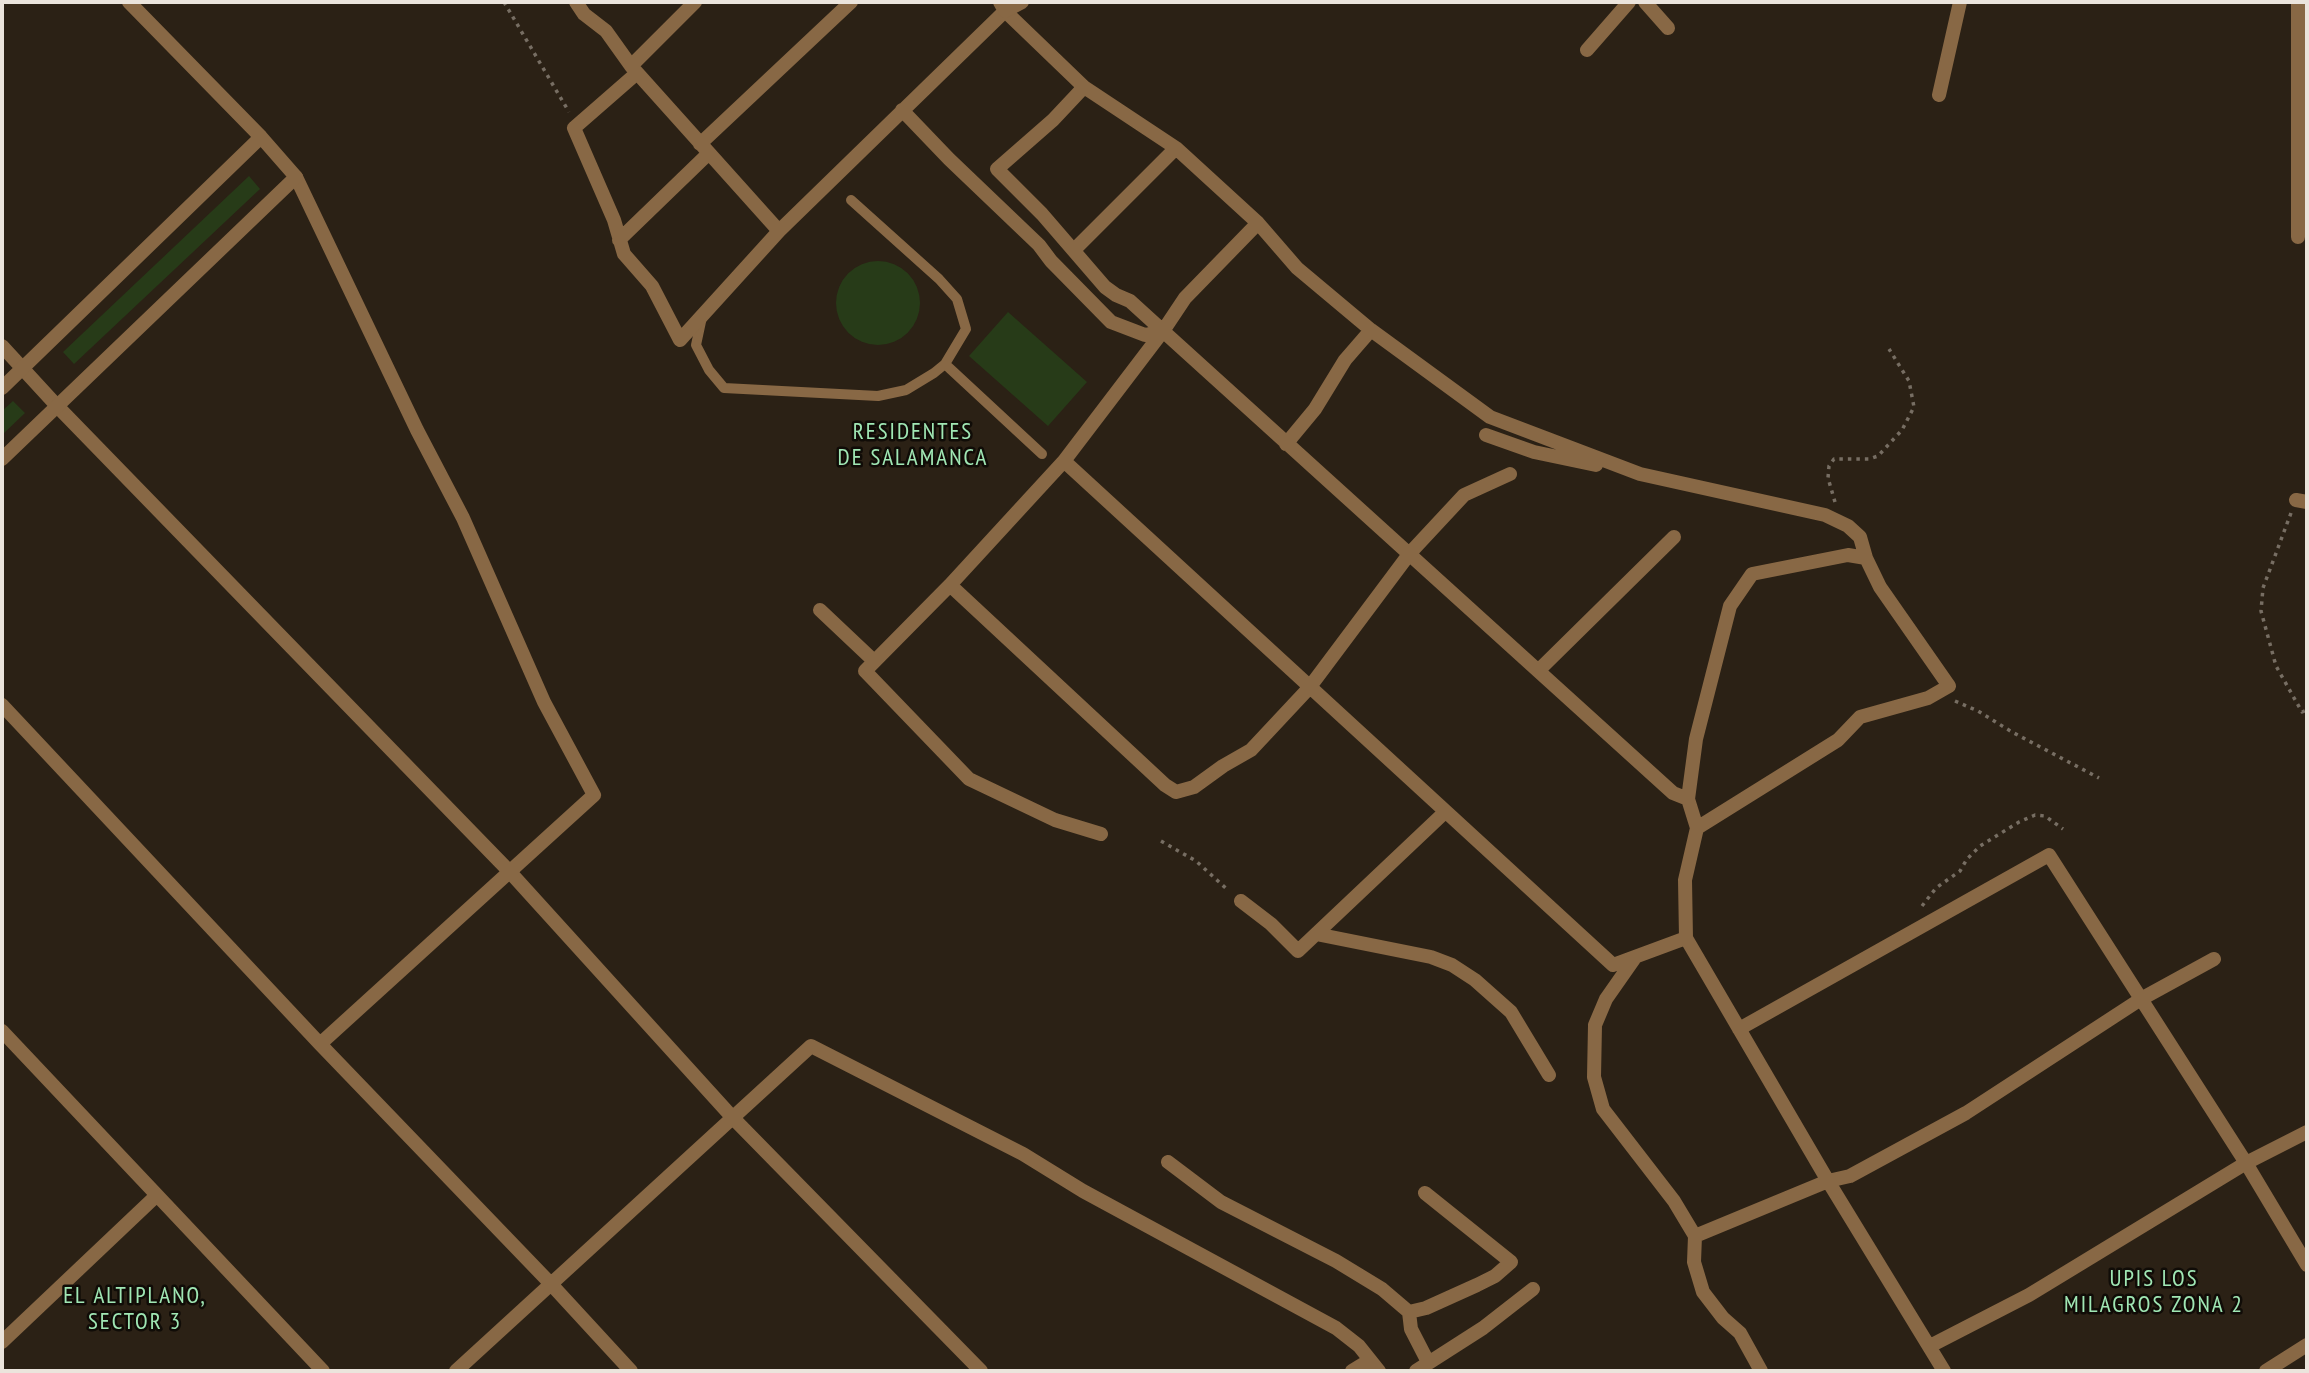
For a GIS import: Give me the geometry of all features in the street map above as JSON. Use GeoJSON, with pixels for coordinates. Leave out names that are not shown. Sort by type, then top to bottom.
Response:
{"type":"FeatureCollection","features":[{"type":"Feature","properties":{"kind":"street"},"geometry":{"type":"LineString","coordinates":[[129,2],[296,177],[411,418],[463,518],[544,702],[594,795],[320,1044]]}},
{"type":"Feature","properties":{"kind":"street"},"geometry":{"type":"LineString","coordinates":[[576,2],[584,14],[606,31],[634,70],[779,231]]}},
{"type":"Feature","properties":{"kind":"street"},"geometry":{"type":"LineString","coordinates":[[695,2],[634,70],[574,128],[614,220],[624,254],[652,286],[680,340],[779,231],[1003,7],[1022,2]]}},
{"type":"Feature","properties":{"kind":"street"},"geometry":{"type":"LineString","coordinates":[[618,240],[851,2]]}},
{"type":"Feature","properties":{"kind":"street"},"geometry":{"type":"LineString","coordinates":[[1587,50],[1629,2]]}},
{"type":"Feature","properties":{"kind":"street"},"geometry":{"type":"LineString","coordinates":[[1645,2],[1668,28]]}},
{"type":"Feature","properties":{"kind":"street"},"geometry":{"type":"LineString","coordinates":[[1939,95],[1960,2]]}},
{"type":"Feature","properties":{"kind":"street"},"geometry":{"type":"LineString","coordinates":[[2298,2],[2298,237]]}},
{"type":"Feature","properties":{"kind":"street"},"geometry":{"type":"LineString","coordinates":[[1003,7],[1084,87],[1175,148],[1258,223],[1297,268],[1371,330],[1490,417],[1640,474]]}},
{"type":"Feature","properties":{"kind":"street"},"geometry":{"type":"LineString","coordinates":[[1084,87],[1053,120],[997,169],[1074,250],[1105,287],[1137,307],[1673,793],[1688,799]]}},
{"type":"Feature","properties":{"kind":"street"},"geometry":{"type":"LineString","coordinates":[[902,110],[1039,245],[1051,261],[1111,322],[1144,335],[1163,331]]}},
{"type":"Feature","properties":{"kind":"street"},"geometry":{"type":"LineString","coordinates":[[2,388],[261,138]]}},
{"type":"Feature","properties":{"kind":"street"},"geometry":{"type":"LineString","coordinates":[[1074,250],[1175,148]]}},
{"type":"Feature","properties":{"kind":"street"},"geometry":{"type":"LineString","coordinates":[[2,459],[296,177]]}},
{"type":"Feature","properties":{"kind":"street"},"geometry":{"type":"LineString","coordinates":[[1101,834],[1055,820],[969,779],[865,671],[950,585],[1064,461],[1185,298],[1258,223]]}},
{"type":"Feature","properties":{"kind":"street"},"geometry":{"type":"LineString","coordinates":[[1286,444],[1315,409],[1345,360],[1371,330]]}},
{"type":"Feature","properties":{"kind":"street"},"geometry":{"type":"LineString","coordinates":[[2,346],[509,871],[733,1118],[981,1371]]}},
{"type":"Feature","properties":{"kind":"street"},"geometry":{"type":"LineString","coordinates":[[1486,435],[1534,452],[1825,515],[1848,526],[1860,537],[1866,558],[1880,587],[1949,686],[1928,698],[1860,716],[1838,740],[1697,828]]}},
{"type":"Feature","properties":{"kind":"street"},"geometry":{"type":"LineString","coordinates":[[1064,461],[1613,965],[1686,938]]}},
{"type":"Feature","properties":{"kind":"street"},"geometry":{"type":"LineString","coordinates":[[950,585],[1165,785],[1176,792],[1194,787],[1251,750],[1309,688],[1410,553],[1464,495],[1510,474]]}},
{"type":"Feature","properties":{"kind":"street"},"geometry":{"type":"LineString","coordinates":[[1539,670],[1674,537]]}},
{"type":"Feature","properties":{"kind":"street"},"geometry":{"type":"LineString","coordinates":[[1866,558],[1848,555],[1752,574],[1730,606],[1696,739],[1688,799],[1697,828],[1685,880],[1686,938],[1828,1181],[1944,1371]]}},
{"type":"Feature","properties":{"kind":"street"},"geometry":{"type":"LineString","coordinates":[[820,610],[874,661]]}},
{"type":"Feature","properties":{"kind":"street"},"geometry":{"type":"LineString","coordinates":[[2,705],[631,1371]]}},
{"type":"Feature","properties":{"kind":"street"},"geometry":{"type":"LineString","coordinates":[[1241,901],[1298,951],[1445,812]]}},
{"type":"Feature","properties":{"kind":"street"},"geometry":{"type":"LineString","coordinates":[[1739,1029],[2049,855],[2246,1163],[2307,1265]]}},
{"type":"Feature","properties":{"kind":"street"},"geometry":{"type":"LineString","coordinates":[[1316,934],[1431,957],[1452,965],[1475,980],[1511,1012],[1549,1075]]}},
{"type":"Feature","properties":{"kind":"street"},"geometry":{"type":"LineString","coordinates":[[1634,959],[1606,999],[1595,1025],[1594,1077],[1602,1110],[1674,1201],[1695,1236],[1694,1262],[1703,1292],[1723,1318],[1740,1333],[1761,1371]]}},
{"type":"Feature","properties":{"kind":"street"},"geometry":{"type":"LineString","coordinates":[[1695,1236],[1828,1181],[1850,1176],[1966,1113],[2141,999],[2214,959]]}},
{"type":"Feature","properties":{"kind":"street"},"geometry":{"type":"LineString","coordinates":[[2,1031],[323,1371]]}},
{"type":"Feature","properties":{"kind":"street"},"geometry":{"type":"LineString","coordinates":[[456,1371],[811,1046],[1023,1154],[1083,1191],[1336,1328],[1359,1346],[1374,1365],[1352,1371]]}},
{"type":"Feature","properties":{"kind":"street"},"geometry":{"type":"LineString","coordinates":[[1930,1346],[2029,1295],[2246,1163],[2307,1132]]}},
{"type":"Feature","properties":{"kind":"street"},"geometry":{"type":"LineString","coordinates":[[1168,1163],[1221,1202],[1336,1261],[1382,1289],[1409,1312],[1411,1329],[1428,1362]]}},
{"type":"Feature","properties":{"kind":"street"},"geometry":{"type":"LineString","coordinates":[[1409,1312],[1426,1308],[1477,1285],[1495,1276],[1511,1262],[1425,1193]]}},
{"type":"Feature","properties":{"kind":"street"},"geometry":{"type":"LineString","coordinates":[[2,1342],[156,1196]]}},
{"type":"Feature","properties":{"kind":"street"},"geometry":{"type":"LineString","coordinates":[[1416,1371],[1483,1328],[1534,1289]]}},
{"type":"Feature","properties":{"kind":"street"},"geometry":{"type":"LineString","coordinates":[[2266,1371],[2307,1345]]}},
{"type":"Feature","properties":{"kind":"lane"},"geometry":{"type":"LineString","coordinates":[[702,316],[696,345],[709,370],[724,388],[878,396],[906,390],[919,384],[945,364],[966,329],[957,299],[939,279],[851,200]]}},
{"type":"Feature","properties":{"kind":"lane"},"geometry":{"type":"LineString","coordinates":[[945,364],[1042,454]]}},
{"type":"Feature","properties":{"kind":"path"},"geometry":{"type":"LineString","coordinates":[[504,2],[566,105],[574,128]]}},
{"type":"Feature","properties":{"kind":"path"},"geometry":{"type":"LineString","coordinates":[[1839,522],[1828,478],[1829,466],[1834,459],[1869,459],[1878,456],[1902,430],[1914,407],[1909,381],[1889,349]]}},
{"type":"Feature","properties":{"kind":"path"},"geometry":{"type":"LineString","coordinates":[[2301,501],[2263,588],[2261,611],[2276,666],[2302,712],[2307,709]]}},
{"type":"Feature","properties":{"kind":"path"},"geometry":{"type":"LineString","coordinates":[[1937,693],[1978,710],[2012,732],[2099,778]]}},
{"type":"Feature","properties":{"kind":"path"},"geometry":{"type":"LineString","coordinates":[[1919,910],[1936,888],[1959,871],[1980,846],[2019,822],[2035,815],[2045,816],[2063,829]]}},
{"type":"Feature","properties":{"kind":"path"},"geometry":{"type":"LineString","coordinates":[[1161,841],[1196,861],[1241,901]]}},
{"type":"Feature","properties":{"kind":"green space"},"geometry":{"type":"Polygon","coordinates":[[[249,176],[260,189],[74,364],[63,352],[249,176]]]}},
{"type":"Feature","properties":{"kind":"green space"},"geometry":{"type":"Polygon","coordinates":[[[878,261],[901,268],[913,280],[920,303],[913,326],[901,338],[878,345],[855,338],[843,326],[836,303],[843,280],[855,268],[878,261]]]}},
{"type":"Feature","properties":{"kind":"green space"},"geometry":{"type":"Polygon","coordinates":[[[1008,312],[1087,382],[1048,426],[969,356],[1008,312]]]}},
{"type":"Feature","properties":{"kind":"green space"},"geometry":{"type":"Polygon","coordinates":[[[13,401],[25,413],[2,435],[2,411],[13,401]]]}},
{"type":"Feature","properties":{"kind":"district","name":"RESIDENTES DE SALAMANCA"},"geometry":{"type":"Point","coordinates":[913,445]}},
{"type":"Feature","properties":{"kind":"district","name":"UPIS LOS MILAGROS ZONA 2"},"geometry":{"type":"Point","coordinates":[2154,1292]}},
{"type":"Feature","properties":{"kind":"district","name":"EL ALTIPLANO, SECTOR 3"},"geometry":{"type":"Point","coordinates":[135,1309]}}]}
